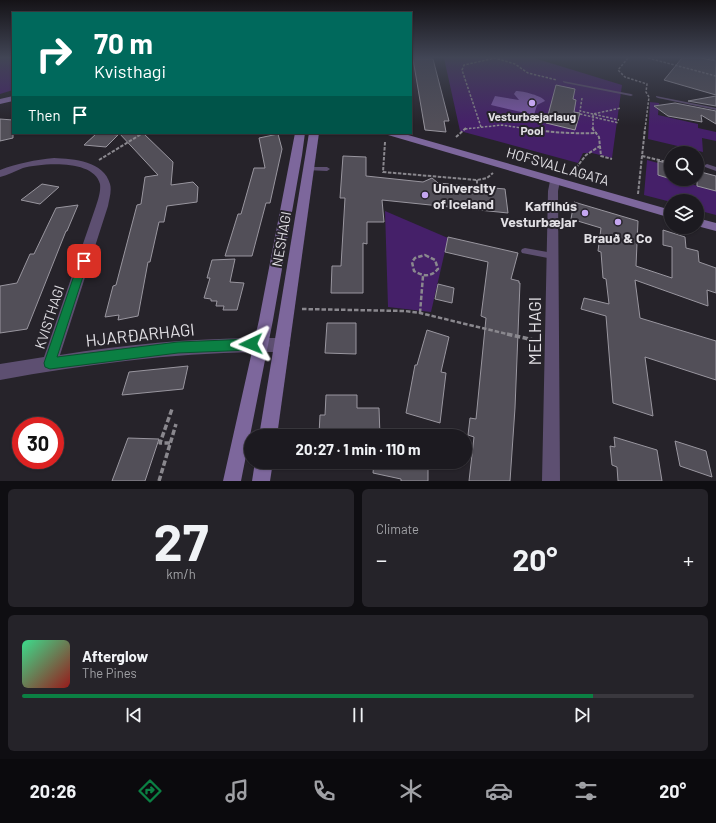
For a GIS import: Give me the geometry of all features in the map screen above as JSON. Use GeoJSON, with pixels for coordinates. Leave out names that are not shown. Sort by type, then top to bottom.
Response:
{"type":"FeatureCollection","features":[{"type":"Feature","properties":{"kind":"street"},"geometry":{"type":"LineString","coordinates":[[0,102],[12,98]]}},
{"type":"Feature","properties":{"kind":"street","name":"NESHAGI"},"geometry":{"type":"LineString","coordinates":[[232,481],[262,344],[287,203],[298,154],[300,134]]}},
{"type":"Feature","properties":{"kind":"street","name":"NESHAGI"},"geometry":{"type":"LineString","coordinates":[[269,429],[314,134]]}},
{"type":"Feature","properties":{"kind":"street","name":"HOFSVALLAGATA"},"geometry":{"type":"LineString","coordinates":[[388,137],[555,181],[664,212]]}},
{"type":"Feature","properties":{"kind":"street","name":"KVISTHAGI"},"geometry":{"type":"LineString","coordinates":[[0,174],[21,166],[48,162],[73,162],[88,167],[99,174],[105,190],[102,206],[50,363]]}},
{"type":"Feature","properties":{"kind":"street","name":"MELHAGI"},"geometry":{"type":"LineString","coordinates":[[551,481],[553,191],[555,181]]}},
{"type":"Feature","properties":{"kind":"street"},"geometry":{"type":"LineString","coordinates":[[704,224],[716,227]]}},
{"type":"Feature","properties":{"kind":"street"},"geometry":{"type":"LineString","coordinates":[[262,344],[283,345]]}},
{"type":"Feature","properties":{"kind":"street","name":"HJARÐARHAGI"},"geometry":{"type":"LineString","coordinates":[[0,372],[50,363],[178,348],[262,344]]}},
{"type":"Feature","properties":{"kind":"street"},"geometry":{"type":"LineString","coordinates":[[261,481],[263,469]]}},
{"type":"Feature","properties":{"kind":"lane"},"geometry":{"type":"LineString","coordinates":[[568,84],[631,95]]}},
{"type":"Feature","properties":{"kind":"lane"},"geometry":{"type":"LineString","coordinates":[[658,97],[716,109]]}},
{"type":"Feature","properties":{"kind":"lane"},"geometry":{"type":"LineString","coordinates":[[707,166],[716,169]]}},
{"type":"Feature","properties":{"kind":"lane"},"geometry":{"type":"LineString","coordinates":[[308,168],[327,169]]}},
{"type":"Feature","properties":{"kind":"lane"},"geometry":{"type":"LineString","coordinates":[[525,251],[553,256]]}},
{"type":"Feature","properties":{"kind":"path"},"geometry":{"type":"LineString","coordinates":[[465,80],[481,127]]}},
{"type":"Feature","properties":{"kind":"path"},"geometry":{"type":"LineString","coordinates":[[555,80],[568,84]]}},
{"type":"Feature","properties":{"kind":"path"},"geometry":{"type":"LineString","coordinates":[[636,80],[647,84],[646,92],[649,97],[638,195]]}},
{"type":"Feature","properties":{"kind":"path"},"geometry":{"type":"LineString","coordinates":[[582,98],[580,111],[619,121]]}},
{"type":"Feature","properties":{"kind":"path"},"geometry":{"type":"LineString","coordinates":[[580,114],[593,115],[621,108]]}},
{"type":"Feature","properties":{"kind":"path"},"geometry":{"type":"LineString","coordinates":[[593,115],[592,128],[597,133],[601,156],[612,159]]}},
{"type":"Feature","properties":{"kind":"path"},"geometry":{"type":"LineString","coordinates":[[456,137],[466,128],[502,125],[548,132],[577,134],[597,133]]}},
{"type":"Feature","properties":{"kind":"path"},"geometry":{"type":"LineString","coordinates":[[88,167],[141,134]]}},
{"type":"Feature","properties":{"kind":"path"},"geometry":{"type":"LineString","coordinates":[[388,137],[383,172],[477,180],[490,177],[493,172]]}},
{"type":"Feature","properties":{"kind":"path"},"geometry":{"type":"LineString","coordinates":[[576,168],[586,154],[600,146]]}},
{"type":"Feature","properties":{"kind":"path"},"geometry":{"type":"LineString","coordinates":[[642,156],[664,162]]}},
{"type":"Feature","properties":{"kind":"path"},"geometry":{"type":"LineString","coordinates":[[477,180],[477,186]]}},
{"type":"Feature","properties":{"kind":"path"},"geometry":{"type":"LineString","coordinates":[[425,256],[435,260],[438,269],[435,273],[430,276],[423,276],[414,271],[412,262],[414,258],[425,256]]}},
{"type":"Feature","properties":{"kind":"path"},"geometry":{"type":"LineString","coordinates":[[420,313],[423,276]]}},
{"type":"Feature","properties":{"kind":"path"},"geometry":{"type":"LineString","coordinates":[[294,308],[405,311],[420,313],[552,344]]}},
{"type":"Feature","properties":{"kind":"path"},"geometry":{"type":"LineString","coordinates":[[170,443],[160,444],[172,409]]}},
{"type":"Feature","properties":{"kind":"path"},"geometry":{"type":"LineString","coordinates":[[159,481],[176,424]]}},
{"type":"Feature","properties":{"kind":"shaded area"},"geometry":{"type":"Polygon","coordinates":[[[0,80],[12,80],[12,90],[0,94],[0,80]]]}},
{"type":"Feature","properties":{"kind":"shaded area"},"geometry":{"type":"Polygon","coordinates":[[[449,80],[607,80],[622,85],[612,158],[592,153],[583,153],[578,163],[460,131],[449,80]]]}},
{"type":"Feature","properties":{"kind":"shaded area"},"geometry":{"type":"Polygon","coordinates":[[[516,91],[537,96],[545,101],[537,105],[534,115],[491,105],[495,96],[519,100],[514,94],[516,91]]]}},
{"type":"Feature","properties":{"kind":"shaded area"},"geometry":{"type":"Polygon","coordinates":[[[650,102],[659,103],[658,115],[698,124],[698,128],[716,132],[716,141],[702,138],[703,146],[678,146],[648,139],[650,102]]]}},
{"type":"Feature","properties":{"kind":"shaded area"},"geometry":{"type":"Polygon","coordinates":[[[647,160],[658,163],[658,175],[664,177],[664,186],[698,186],[716,191],[716,215],[704,212],[704,194],[664,194],[664,200],[644,195],[647,160]]]}},
{"type":"Feature","properties":{"kind":"shaded area"},"geometry":{"type":"Polygon","coordinates":[[[385,211],[448,238],[431,312],[388,307],[385,211]]]}},
{"type":"Feature","properties":{"kind":"building"},"geometry":{"type":"Polygon","coordinates":[[[417,80],[439,80],[449,121],[444,121],[446,132],[425,130],[417,80]]]}},
{"type":"Feature","properties":{"kind":"building"},"geometry":{"type":"Polygon","coordinates":[[[666,80],[716,80],[716,95],[666,80]]]}},
{"type":"Feature","properties":{"kind":"building"},"geometry":{"type":"Polygon","coordinates":[[[556,85],[575,89],[573,99],[576,100],[574,112],[580,113],[575,130],[546,123],[556,85]]]}},
{"type":"Feature","properties":{"kind":"building"},"geometry":{"type":"Polygon","coordinates":[[[716,96],[716,106],[688,101],[699,99],[716,96]]]}},
{"type":"Feature","properties":{"kind":"building"},"geometry":{"type":"Polygon","coordinates":[[[675,103],[716,111],[716,124],[701,115],[702,122],[668,116],[654,106],[675,103]]]}},
{"type":"Feature","properties":{"kind":"building"},"geometry":{"type":"Polygon","coordinates":[[[0,119],[12,120],[13,138],[0,141],[0,119]]]}},
{"type":"Feature","properties":{"kind":"building"},"geometry":{"type":"Polygon","coordinates":[[[96,134],[118,135],[106,147],[84,145],[96,134]]]}},
{"type":"Feature","properties":{"kind":"building"},"geometry":{"type":"Polygon","coordinates":[[[120,134],[144,134],[173,162],[171,185],[193,182],[198,187],[197,202],[167,206],[164,222],[159,222],[150,262],[148,262],[138,316],[118,320],[119,315],[105,317],[113,286],[116,285],[137,205],[141,204],[145,177],[158,175],[120,134]]]}},
{"type":"Feature","properties":{"kind":"building"},"geometry":{"type":"Polygon","coordinates":[[[278,134],[282,149],[270,203],[266,203],[252,256],[225,256],[238,214],[241,214],[254,168],[265,168],[259,138],[278,134]]]}},
{"type":"Feature","properties":{"kind":"building"},"geometry":{"type":"Polygon","coordinates":[[[343,156],[366,157],[366,176],[423,182],[432,178],[438,183],[505,189],[508,213],[382,200],[384,222],[367,222],[367,244],[363,243],[363,293],[331,293],[332,266],[341,266],[345,198],[340,198],[343,156]]]}},
{"type":"Feature","properties":{"kind":"building"},"geometry":{"type":"Polygon","coordinates":[[[658,161],[664,162],[664,177],[658,175],[658,161]]]}},
{"type":"Feature","properties":{"kind":"building"},"geometry":{"type":"Polygon","coordinates":[[[704,173],[716,176],[716,191],[697,186],[704,186],[704,173]]]}},
{"type":"Feature","properties":{"kind":"building"},"geometry":{"type":"Polygon","coordinates":[[[42,184],[59,187],[40,204],[21,200],[42,184]]]}},
{"type":"Feature","properties":{"kind":"building"},"geometry":{"type":"Polygon","coordinates":[[[574,202],[638,221],[636,266],[672,278],[672,247],[663,245],[663,230],[664,234],[676,234],[685,237],[686,248],[698,251],[699,262],[716,268],[716,293],[707,290],[708,306],[635,280],[640,318],[716,341],[716,380],[645,357],[653,416],[613,403],[606,316],[581,309],[584,298],[609,304],[606,279],[603,278],[601,252],[598,251],[601,228],[571,219],[574,202]]]}},
{"type":"Feature","properties":{"kind":"building"},"geometry":{"type":"Polygon","coordinates":[[[78,205],[66,231],[27,329],[0,333],[0,286],[17,283],[30,254],[34,254],[56,208],[78,205]]]}},
{"type":"Feature","properties":{"kind":"building"},"geometry":{"type":"Polygon","coordinates":[[[448,237],[518,253],[511,279],[519,281],[520,283],[515,408],[510,481],[469,481],[470,469],[472,469],[474,437],[472,436],[472,429],[469,429],[470,418],[476,419],[486,318],[481,316],[488,262],[445,252],[448,237]]]}},
{"type":"Feature","properties":{"kind":"building"},"geometry":{"type":"Polygon","coordinates":[[[235,259],[230,282],[244,283],[237,310],[223,310],[224,306],[216,306],[217,301],[211,301],[211,299],[204,298],[210,278],[207,278],[212,260],[235,259]]]}},
{"type":"Feature","properties":{"kind":"building"},"geometry":{"type":"Polygon","coordinates":[[[438,284],[454,288],[452,303],[435,299],[438,284]]]}},
{"type":"Feature","properties":{"kind":"building"},"geometry":{"type":"Polygon","coordinates":[[[327,323],[356,323],[356,354],[325,353],[327,323]]]}},
{"type":"Feature","properties":{"kind":"building"},"geometry":{"type":"Polygon","coordinates":[[[427,330],[449,337],[441,372],[446,373],[440,423],[406,413],[415,365],[417,365],[427,330]]]}},
{"type":"Feature","properties":{"kind":"building"},"geometry":{"type":"Polygon","coordinates":[[[188,366],[183,389],[122,395],[129,372],[188,366]]]}},
{"type":"Feature","properties":{"kind":"building"},"geometry":{"type":"Polygon","coordinates":[[[326,395],[357,395],[357,408],[379,408],[380,429],[319,429],[320,415],[325,415],[326,395]]]}},
{"type":"Feature","properties":{"kind":"building"},"geometry":{"type":"Polygon","coordinates":[[[614,437],[657,450],[662,481],[618,481],[617,467],[612,465],[610,446],[615,447],[614,437]]]}},
{"type":"Feature","properties":{"kind":"building"},"geometry":{"type":"Polygon","coordinates":[[[128,438],[159,439],[145,481],[112,481],[128,438]]]}},
{"type":"Feature","properties":{"kind":"building"},"geometry":{"type":"Polygon","coordinates":[[[675,441],[706,451],[712,477],[680,466],[675,441]]]}},
{"type":"Feature","properties":{"kind":"building"},"geometry":{"type":"Polygon","coordinates":[[[373,469],[428,469],[428,481],[401,481],[401,479],[373,473],[373,469]]]}},
{"type":"Feature","properties":{"kind":"place","name":"Vesturbæjarlaug Pool"},"geometry":{"type":"Point","coordinates":[532,103]}},
{"type":"Feature","properties":{"kind":"place","name":"University of Iceland"},"geometry":{"type":"Point","coordinates":[425,195]}},
{"type":"Feature","properties":{"kind":"place","name":"Kaffihús Vesturbæjar"},"geometry":{"type":"Point","coordinates":[585,213]}},
{"type":"Feature","properties":{"kind":"place","name":"Brauð & Co"},"geometry":{"type":"Point","coordinates":[618,222]}},
{"type":"Feature","properties":{"kind":"route"},"geometry":{"type":"LineString","coordinates":[[84,261],[50,363],[178,348],[251,344]]}}]}
